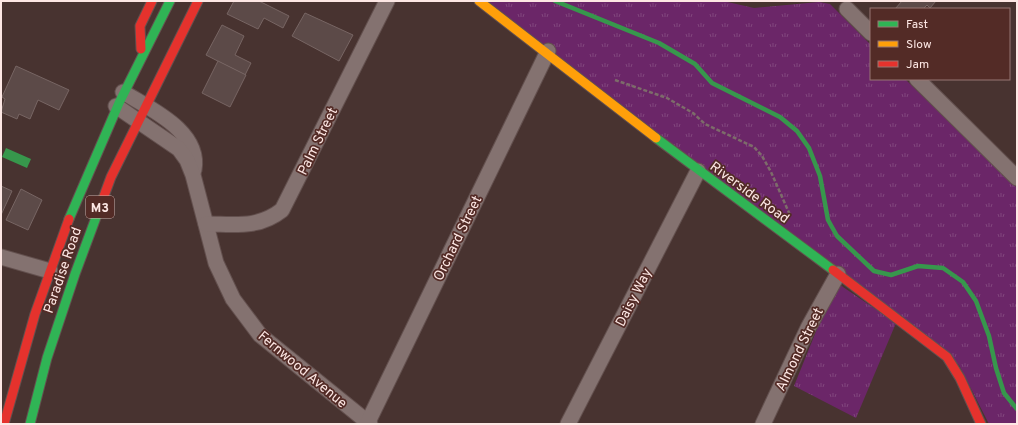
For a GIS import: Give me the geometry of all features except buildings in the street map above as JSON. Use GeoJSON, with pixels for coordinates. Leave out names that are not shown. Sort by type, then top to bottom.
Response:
{"type":"FeatureCollection","features":[{"type":"Feature","properties":{"kind":"main road"},"geometry":{"type":"LineString","coordinates":[[142,54],[140,26],[152,1]]}},
{"type":"Feature","properties":{"kind":"main road","name":"Paradise Road"},"geometry":{"type":"LineString","coordinates":[[4,424],[22,356],[50,271],[85,176],[120,99],[170,1]]}},
{"type":"Feature","properties":{"kind":"main road","name":"Paradise Road"},"geometry":{"type":"LineString","coordinates":[[30,424],[47,358],[75,274],[111,177],[198,1]]}},
{"type":"Feature","properties":{"kind":"main road","name":"Riverside Road"},"geometry":{"type":"LineString","coordinates":[[479,1],[548,51],[698,171],[838,274],[947,357],[960,378],[981,424]]}},
{"type":"Feature","properties":{"kind":"street","name":"Palm Street"},"geometry":{"type":"LineString","coordinates":[[206,224],[255,224],[269,219],[282,210],[387,1]]}},
{"type":"Feature","properties":{"kind":"street"},"geometry":{"type":"LineString","coordinates":[[847,9],[870,32]]}},
{"type":"Feature","properties":{"kind":"street","name":"Orchard Street"},"geometry":{"type":"LineString","coordinates":[[368,423],[548,51]]}},
{"type":"Feature","properties":{"kind":"street"},"geometry":{"type":"LineString","coordinates":[[919,80],[1017,178]]}},
{"type":"Feature","properties":{"kind":"street","name":"Fernwood Avenue"},"geometry":{"type":"LineString","coordinates":[[120,99],[145,106],[182,131],[187,137],[194,156],[193,175]]}},
{"type":"Feature","properties":{"kind":"street","name":"Fernwood Avenue"},"geometry":{"type":"LineString","coordinates":[[120,99],[138,120],[179,149],[186,160],[193,175],[216,263],[233,299],[260,335],[368,423]]}},
{"type":"Feature","properties":{"kind":"street","name":"Daisy Way"},"geometry":{"type":"LineString","coordinates":[[568,424],[698,171]]}},
{"type":"Feature","properties":{"kind":"street"},"geometry":{"type":"LineString","coordinates":[[1,256],[50,271]]}},
{"type":"Feature","properties":{"kind":"street","name":"Almond Street"},"geometry":{"type":"LineString","coordinates":[[763,424],[808,328],[838,274]]}},
{"type":"Feature","properties":{"kind":"path"},"geometry":{"type":"LineString","coordinates":[[611,80],[632,85],[667,98],[693,113],[705,124],[754,147],[762,156],[771,172],[792,219]]}},
{"type":"Feature","properties":{"kind":"green space"},"geometry":{"type":"Polygon","coordinates":[[[486,1],[723,1],[754,8],[819,2],[830,4],[870,44],[870,80],[906,80],[1017,188],[1017,424],[989,424],[959,365],[486,1]]]}},
{"type":"Feature","properties":{"kind":"green space"},"geometry":{"type":"Polygon","coordinates":[[[840,285],[896,323],[856,418],[794,386],[817,329],[840,285]]]}},
{"type":"Feature","properties":{"kind":"shaded area"},"geometry":{"type":"Polygon","coordinates":[[[6,148],[31,159],[27,168],[2,157],[6,148]]]}},
{"type":"Feature","properties":{"kind":"waterway"},"geometry":{"type":"LineString","coordinates":[[555,1],[659,43],[695,64],[712,83],[780,117],[797,131],[809,148],[820,176],[828,220],[837,236],[874,271],[891,275],[918,266],[943,268],[963,282],[976,301],[989,336],[996,368],[1004,393],[1017,409]]}},
{"type":"Feature","properties":{"kind":"traffic: fast"},"geometry":{"type":"LineString","coordinates":[[69,219],[119,103],[170,1]]}},
{"type":"Feature","properties":{"kind":"traffic: fast"},"geometry":{"type":"LineString","coordinates":[[656,138],[833,270]]}},
{"type":"Feature","properties":{"kind":"traffic: fast"},"geometry":{"type":"LineString","coordinates":[[30,424],[47,358],[75,274],[104,196]]}},
{"type":"Feature","properties":{"kind":"traffic: slow"},"geometry":{"type":"LineString","coordinates":[[479,1],[656,138]]}},
{"type":"Feature","properties":{"kind":"traffic: jam"},"geometry":{"type":"LineString","coordinates":[[141,49],[140,26],[152,1]]}},
{"type":"Feature","properties":{"kind":"traffic: jam"},"geometry":{"type":"LineString","coordinates":[[104,196],[111,177],[198,1]]}},
{"type":"Feature","properties":{"kind":"traffic: jam"},"geometry":{"type":"LineString","coordinates":[[4,424],[35,314],[69,219]]}},
{"type":"Feature","properties":{"kind":"traffic: jam"},"geometry":{"type":"LineString","coordinates":[[833,270],[947,357],[960,378],[981,424]]}}]}
